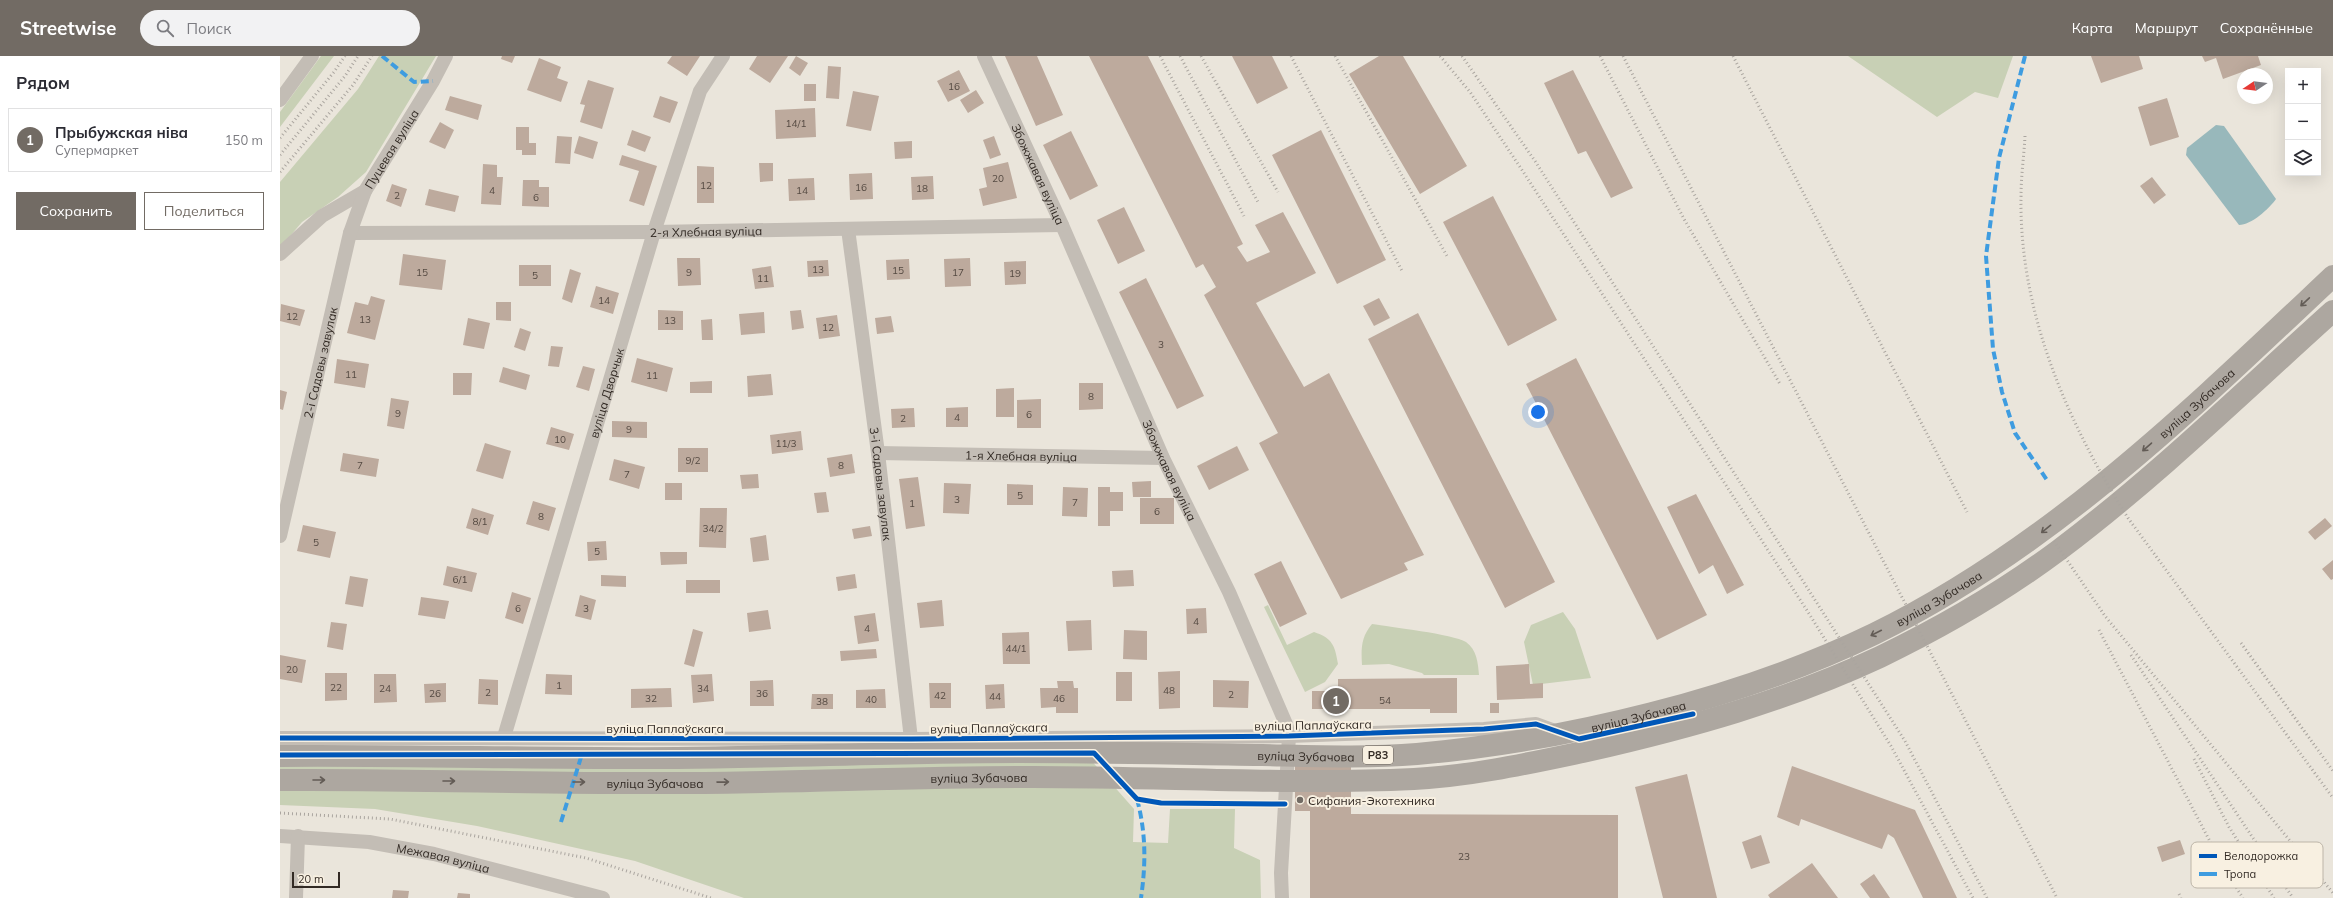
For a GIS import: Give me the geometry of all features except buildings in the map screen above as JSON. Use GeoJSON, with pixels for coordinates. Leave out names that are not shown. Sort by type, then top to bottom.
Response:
{"type":"FeatureCollection","features":[{"type":"Feature","properties":{"kind":"highway","name":"вуліца Зубачова"},"geometry":{"type":"LineString","coordinates":[[280,756],[677,758],[1016,752],[1335,756],[1413,754],[1478,747],[1566,732],[1651,713],[1771,677],[1823,657],[1912,615],[2002,561],[2041,534],[2117,473],[2177,420],[2333,276]]}},
{"type":"Feature","properties":{"kind":"highway","name":"вуліца Зубачова"},"geometry":{"type":"LineString","coordinates":[[280,780],[677,783],[1018,777],[1335,780],[1417,779],[1484,772],[1658,735],[1778,700],[1831,679],[1916,639],[2013,582],[2055,553],[2133,491],[2333,311]]}},
{"type":"Feature","properties":{"kind":"street"},"geometry":{"type":"LineString","coordinates":[[280,100],[312,56]]}},
{"type":"Feature","properties":{"kind":"street","name":"Пуцевая вуліца"},"geometry":{"type":"LineString","coordinates":[[280,254],[322,216],[365,191],[433,81],[446,56]]}},
{"type":"Feature","properties":{"kind":"street","name":"вуліца Дворчык"},"geometry":{"type":"LineString","coordinates":[[504,737],[654,232],[700,91],[723,56]]}},
{"type":"Feature","properties":{"kind":"street","name":"Збожжавая вуліца"},"geometry":{"type":"LineString","coordinates":[[984,56],[1062,225],[1163,458],[1229,592],[1286,724],[1289,736],[1281,872],[1282,898]]}},
{"type":"Feature","properties":{"kind":"street","name":"2-і Садовы завулак"},"geometry":{"type":"LineString","coordinates":[[280,536],[350,233],[365,191]]}},
{"type":"Feature","properties":{"kind":"street","name":"2-я Хлебная вуліца"},"geometry":{"type":"LineString","coordinates":[[350,233],[654,232],[1062,225]]}},
{"type":"Feature","properties":{"kind":"street","name":"3-і Садовы завулак"},"geometry":{"type":"LineString","coordinates":[[848,229],[878,453],[911,739]]}},
{"type":"Feature","properties":{"kind":"street","name":"1-я Хлебная вуліца"},"geometry":{"type":"LineString","coordinates":[[878,453],[1163,458]]}},
{"type":"Feature","properties":{"kind":"street","name":"вуліца Паплаўскага"},"geometry":{"type":"LineString","coordinates":[[280,738],[504,737],[911,739],[1289,736],[1484,729],[1536,724],[1579,739],[1693,714]]}},
{"type":"Feature","properties":{"kind":"street","name":"Межавая вуліца"},"geometry":{"type":"LineString","coordinates":[[280,836],[298,836],[369,842],[434,854],[579,894],[603,898]]}},
{"type":"Feature","properties":{"kind":"street"},"geometry":{"type":"LineString","coordinates":[[296,898],[298,836]]}},
{"type":"Feature","properties":{"kind":"green space"},"geometry":{"type":"Polygon","coordinates":[[[321,56],[334,56],[280,127],[280,112],[321,56]]]}},
{"type":"Feature","properties":{"kind":"green space"},"geometry":{"type":"Polygon","coordinates":[[[379,56],[436,56],[366,172],[338,197],[302,222],[280,248],[280,182],[358,89],[379,56]]]}},
{"type":"Feature","properties":{"kind":"green space"},"geometry":{"type":"Polygon","coordinates":[[[1848,56],[2013,56],[1998,98],[1975,92],[1937,117],[1848,56]]]}},
{"type":"Feature","properties":{"kind":"green space"},"geometry":{"type":"Polygon","coordinates":[[[1268,605],[1287,645],[1314,632],[1325,637],[1332,643],[1336,652],[1338,664],[1325,682],[1305,692],[1264,607],[1268,605]]]}},
{"type":"Feature","properties":{"kind":"green space"},"geometry":{"type":"Polygon","coordinates":[[[1563,612],[1575,629],[1591,678],[1533,685],[1524,642],[1531,625],[1563,612]]]}},
{"type":"Feature","properties":{"kind":"green space"},"geometry":{"type":"Polygon","coordinates":[[[1372,624],[1448,636],[1466,642],[1475,653],[1479,675],[1424,675],[1422,673],[1389,664],[1362,665],[1362,643],[1368,629],[1372,624]]]}},
{"type":"Feature","properties":{"kind":"green space"},"geometry":{"type":"Polygon","coordinates":[[[1089,758],[1134,809],[1133,842],[1168,843],[1170,809],[1235,809],[1234,848],[1260,860],[1261,898],[744,898],[635,861],[477,826],[375,809],[280,805],[280,763],[1089,758]]]}},
{"type":"Feature","properties":{"kind":"water"},"geometry":{"type":"Polygon","coordinates":[[[2216,125],[2224,126],[2276,199],[2259,216],[2244,224],[2239,225],[2186,155],[2187,148],[2216,125]]]}},
{"type":"Feature","properties":{"kind":"railway"},"geometry":{"type":"LineString","coordinates":[[280,138],[334,72],[345,56]]}},
{"type":"Feature","properties":{"kind":"railway"},"geometry":{"type":"LineString","coordinates":[[280,155],[345,76],[358,56]]}},
{"type":"Feature","properties":{"kind":"railway"},"geometry":{"type":"LineString","coordinates":[[280,172],[353,85],[372,56]]}},
{"type":"Feature","properties":{"kind":"railway"},"geometry":{"type":"LineString","coordinates":[[1160,56],[1244,216]]}},
{"type":"Feature","properties":{"kind":"railway"},"geometry":{"type":"LineString","coordinates":[[1180,56],[1259,204]]}},
{"type":"Feature","properties":{"kind":"railway"},"geometry":{"type":"LineString","coordinates":[[1201,56],[1278,192]]}},
{"type":"Feature","properties":{"kind":"railway"},"geometry":{"type":"LineString","coordinates":[[1291,56],[1402,271]]}},
{"type":"Feature","properties":{"kind":"railway"},"geometry":{"type":"LineString","coordinates":[[1335,56],[1447,256]]}},
{"type":"Feature","properties":{"kind":"railway"},"geometry":{"type":"LineString","coordinates":[[1440,56],[1470,92],[1522,170],[1808,612],[1891,746],[1973,898]]}},
{"type":"Feature","properties":{"kind":"railway"},"geometry":{"type":"LineString","coordinates":[[1462,56],[1535,161],[1905,741],[1987,898]]}},
{"type":"Feature","properties":{"kind":"railway"},"geometry":{"type":"LineString","coordinates":[[1600,56],[1684,219],[1780,384]]}},
{"type":"Feature","properties":{"kind":"railway"},"geometry":{"type":"LineString","coordinates":[[1623,56],[2057,898]]}},
{"type":"Feature","properties":{"kind":"railway"},"geometry":{"type":"LineString","coordinates":[[1733,56],[1967,512]]}},
{"type":"Feature","properties":{"kind":"railway"},"geometry":{"type":"LineString","coordinates":[[2025,136],[2021,196],[2023,239],[2028,282],[2038,324],[2051,364],[2067,405],[2085,444],[2128,518],[2333,798]]}},
{"type":"Feature","properties":{"kind":"railway"},"geometry":{"type":"LineString","coordinates":[[2054,541],[2105,616],[2291,842]]}},
{"type":"Feature","properties":{"kind":"railway"},"geometry":{"type":"LineString","coordinates":[[2099,630],[2210,842]]}},
{"type":"Feature","properties":{"kind":"railway"},"geometry":{"type":"LineString","coordinates":[[2241,643],[2333,771]]}},
{"type":"Feature","properties":{"kind":"railway"},"geometry":{"type":"LineString","coordinates":[[2131,655],[2256,842]]}},
{"type":"Feature","properties":{"kind":"railway"},"geometry":{"type":"LineString","coordinates":[[2194,759],[2229,827],[2239,842]]}},
{"type":"Feature","properties":{"kind":"railway"},"geometry":{"type":"LineString","coordinates":[[280,813],[390,819],[586,858],[711,898]]}},
{"type":"Feature","properties":{"kind":"railway"},"geometry":{"type":"LineString","coordinates":[[2323,881],[2333,893]]}},
{"type":"Feature","properties":{"kind":"railway"},"geometry":{"type":"LineString","coordinates":[[2237,888],[2243,898]]}},
{"type":"Feature","properties":{"kind":"railway"},"geometry":{"type":"LineString","coordinates":[[2268,888],[2274,898]]}},
{"type":"Feature","properties":{"kind":"railway"},"geometry":{"type":"LineString","coordinates":[[2286,888],[2293,898]]}},
{"type":"Feature","properties":{"kind":"railway"},"geometry":{"type":"LineString","coordinates":[[2179,894],[2181,898]]}},
{"type":"Feature","properties":{"kind":"marked path"},"geometry":{"type":"LineString","coordinates":[[382,56],[414,82],[433,81]]}},
{"type":"Feature","properties":{"kind":"marked path"},"geometry":{"type":"LineString","coordinates":[[2025,56],[1999,158],[1986,256],[1993,349],[2002,392],[2015,433],[2047,480]]}},
{"type":"Feature","properties":{"kind":"marked path"},"geometry":{"type":"LineString","coordinates":[[561,822],[582,754]]}},
{"type":"Feature","properties":{"kind":"marked path"},"geometry":{"type":"LineString","coordinates":[[1137,799],[1144,836],[1144,873],[1141,898]]}},
{"type":"Feature","properties":{"kind":"cycle path"},"geometry":{"type":"LineString","coordinates":[[280,738],[911,739],[1289,736],[1484,729],[1536,724],[1579,739],[1693,714]]}},
{"type":"Feature","properties":{"kind":"cycle path"},"geometry":{"type":"LineString","coordinates":[[280,755],[1094,753],[1137,799],[1161,803],[1285,804]]}},
{"type":"Feature","properties":{"kind":"place","name":"Прыбужская ніва"},"geometry":{"type":"Point","coordinates":[1336,701]}},
{"type":"Feature","properties":{"kind":"place","name":"Сифания-Экотехника"},"geometry":{"type":"Point","coordinates":[1300,800]}}]}
